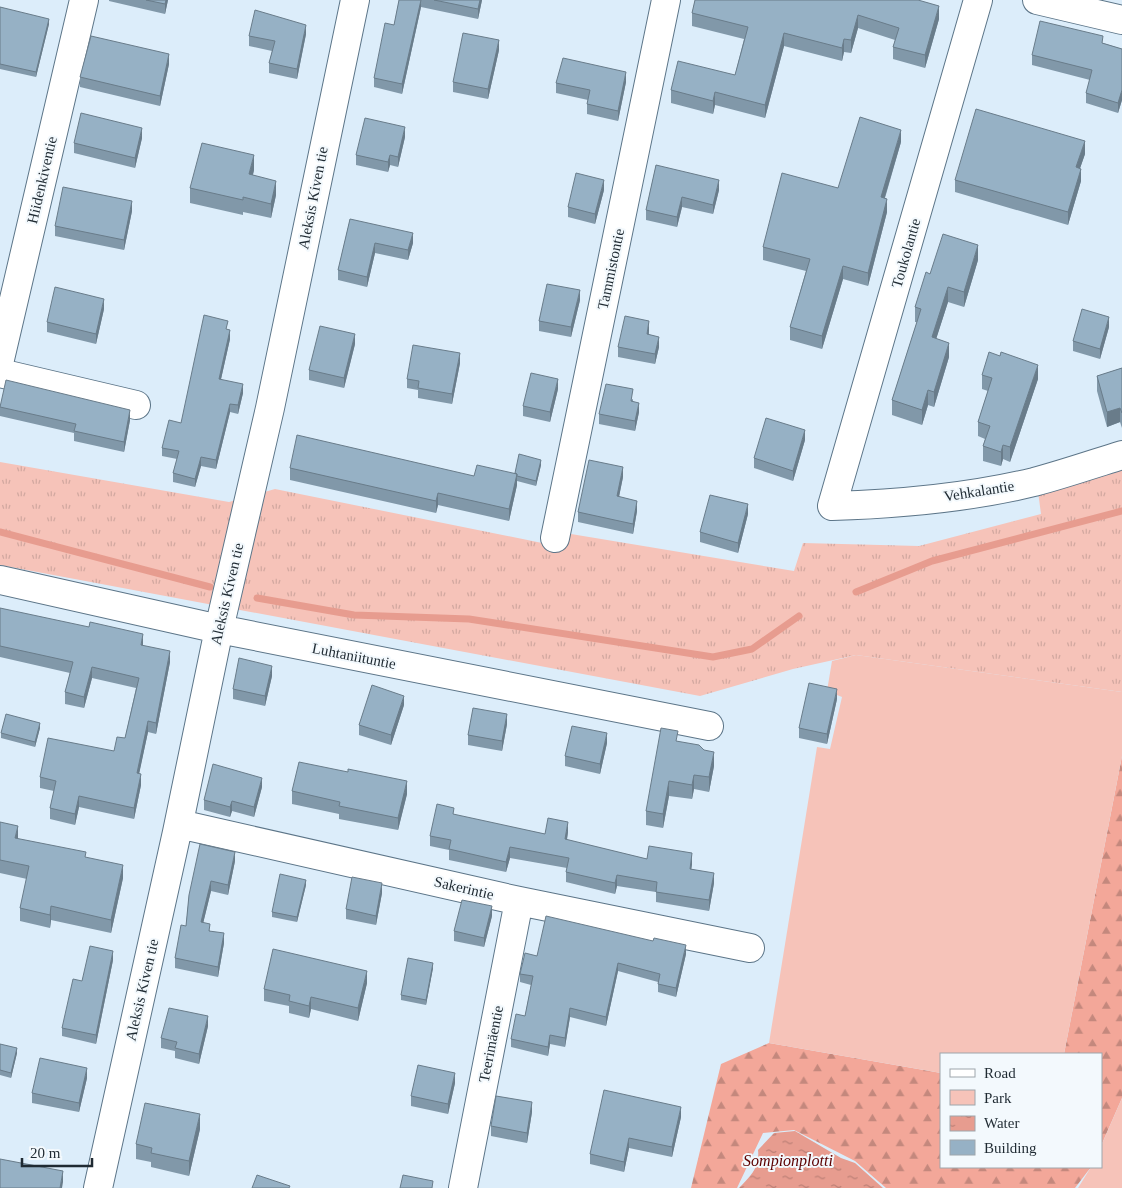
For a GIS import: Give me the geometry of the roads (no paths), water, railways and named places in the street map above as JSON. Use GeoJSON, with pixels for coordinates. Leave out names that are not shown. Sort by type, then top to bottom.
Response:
{"type":"FeatureCollection","features":[{"type":"Feature","properties":{"kind":"street","name":"Hiidenkiventie"},"geometry":{"type":"LineString","coordinates":[[0,359],[84,0]]}},
{"type":"Feature","properties":{"kind":"street","name":"Aleksis Kiven tie"},"geometry":{"type":"LineString","coordinates":[[98,1188],[179,824],[218,629],[270,408],[355,0]]}},
{"type":"Feature","properties":{"kind":"street","name":"Tammistontie"},"geometry":{"type":"LineString","coordinates":[[555,538],[666,0]]}},
{"type":"Feature","properties":{"kind":"street","name":"Toukolantie"},"geometry":{"type":"LineString","coordinates":[[832,506],[978,0]]}},
{"type":"Feature","properties":{"kind":"street"},"geometry":{"type":"LineString","coordinates":[[1038,0],[1122,20]]}},
{"type":"Feature","properties":{"kind":"street"},"geometry":{"type":"LineString","coordinates":[[0,373],[136,405]]}},
{"type":"Feature","properties":{"kind":"street","name":"Vehkalantie"},"geometry":{"type":"LineString","coordinates":[[832,506],[911,502],[979,492],[1034,482],[1122,455]]}},
{"type":"Feature","properties":{"kind":"street","name":"Luhtaniituntie"},"geometry":{"type":"LineString","coordinates":[[0,580],[218,629],[709,726]]}},
{"type":"Feature","properties":{"kind":"street","name":"Sakerintie"},"geometry":{"type":"LineString","coordinates":[[179,824],[519,901],[750,948]]}},
{"type":"Feature","properties":{"kind":"street","name":"Teerimäentie"},"geometry":{"type":"LineString","coordinates":[[462,1188],[519,901]]}},
{"type":"Feature","properties":{"kind":"water","name":"Sompionplotti"},"geometry":{"type":"Polygon","coordinates":[[[795,1131],[841,1158],[855,1163],[883,1188],[739,1188],[751,1175],[756,1166],[758,1150],[774,1133],[795,1131]]]}},
{"type":"Feature","properties":{"kind":"waterway"},"geometry":{"type":"LineString","coordinates":[[856,592],[932,561],[1122,511]]}},
{"type":"Feature","properties":{"kind":"waterway"},"geometry":{"type":"LineString","coordinates":[[0,532],[210,587]]}},
{"type":"Feature","properties":{"kind":"waterway"},"geometry":{"type":"LineString","coordinates":[[257,598],[354,615],[469,619],[713,657],[752,649],[799,616]]}}]}
